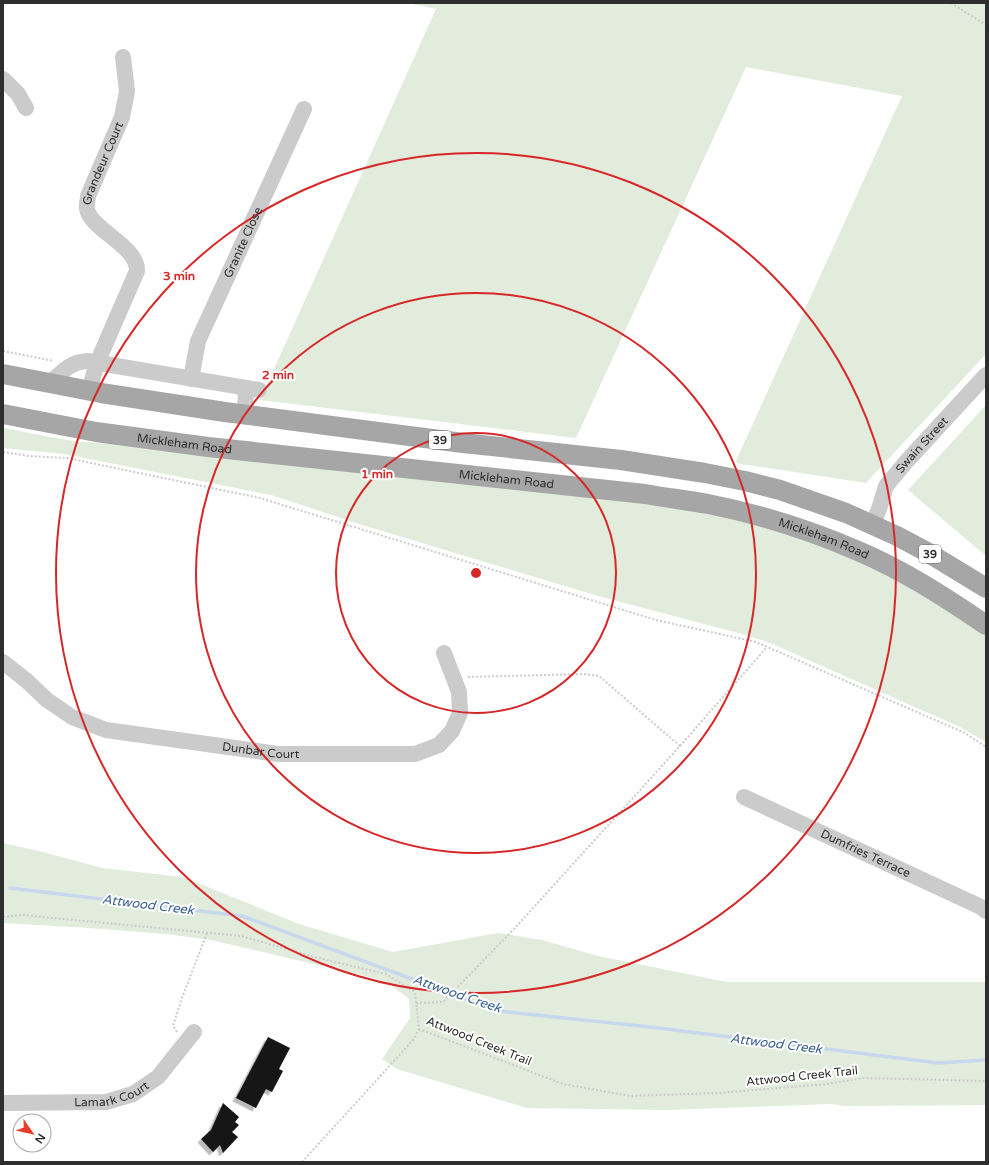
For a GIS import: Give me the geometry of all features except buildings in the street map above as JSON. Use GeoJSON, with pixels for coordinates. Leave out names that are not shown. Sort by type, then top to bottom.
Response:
{"type":"FeatureCollection","features":[{"type":"Feature","properties":{"kind":"main road","name":"39"},"geometry":{"type":"LineString","coordinates":[[3,374],[138,399],[456,442],[621,460],[705,473],[744,481],[780,490],[846,513],[927,552],[986,588]]}},
{"type":"Feature","properties":{"kind":"main road","name":"Mickleham Road"},"geometry":{"type":"LineString","coordinates":[[3,414],[96,432],[208,447],[645,494],[708,504],[775,521],[825,537],[859,551],[933,590],[986,625]]}},
{"type":"Feature","properties":{"kind":"street","name":"Grandeur Court"},"geometry":{"type":"LineString","coordinates":[[89,391],[97,364],[137,271],[137,265],[131,254],[93,219],[87,209],[88,196],[122,117],[128,91],[123,57]]}},
{"type":"Feature","properties":{"kind":"street"},"geometry":{"type":"LineString","coordinates":[[3,79],[18,94],[26,108]]}},
{"type":"Feature","properties":{"kind":"street","name":"Granite Close"},"geometry":{"type":"LineString","coordinates":[[190,379],[198,341],[304,108]]}},
{"type":"Feature","properties":{"kind":"street"},"geometry":{"type":"LineString","coordinates":[[50,383],[66,368],[77,362],[87,361],[97,364],[253,389],[245,414]]}},
{"type":"Feature","properties":{"kind":"street","name":"Swain Street"},"geometry":{"type":"LineString","coordinates":[[872,525],[886,486],[906,462],[986,375]]}},
{"type":"Feature","properties":{"kind":"street","name":"Dunbar Court"},"geometry":{"type":"LineString","coordinates":[[3,662],[27,681],[47,700],[72,717],[106,730],[278,754],[415,754],[439,745],[452,732],[460,713],[459,692],[444,653]]}},
{"type":"Feature","properties":{"kind":"street","name":"Dumfries Terrace"},"geometry":{"type":"LineString","coordinates":[[744,797],[974,904],[986,911]]}},
{"type":"Feature","properties":{"kind":"street","name":"Lamark Court"},"geometry":{"type":"LineString","coordinates":[[3,1104],[106,1102],[133,1094],[158,1077],[189,1037]]}},
{"type":"Feature","properties":{"kind":"path"},"geometry":{"type":"LineString","coordinates":[[951,3],[986,25]]}},
{"type":"Feature","properties":{"kind":"path"},"geometry":{"type":"LineString","coordinates":[[3,351],[56,361]]}},
{"type":"Feature","properties":{"kind":"path"},"geometry":{"type":"LineString","coordinates":[[3,452],[29,456],[67,458],[260,498],[656,620],[756,642],[964,733],[986,747]]}},
{"type":"Feature","properties":{"kind":"path"},"geometry":{"type":"LineString","coordinates":[[416,1003],[443,1002],[452,993],[514,929],[680,746],[767,646]]}},
{"type":"Feature","properties":{"kind":"path"},"geometry":{"type":"LineString","coordinates":[[454,678],[585,674],[599,676],[680,746]]}},
{"type":"Feature","properties":{"kind":"path","name":"Attwood Creek Trail"},"geometry":{"type":"LineString","coordinates":[[3,917],[22,915],[241,936],[318,958],[386,974],[415,992],[419,1029],[563,1084],[630,1096],[733,1092],[827,1084],[863,1078],[986,1081]]}},
{"type":"Feature","properties":{"kind":"path"},"geometry":{"type":"LineString","coordinates":[[189,1037],[173,1026],[207,933]]}},
{"type":"Feature","properties":{"kind":"path"},"geometry":{"type":"LineString","coordinates":[[302,1162],[414,1038],[419,1029]]}},
{"type":"Feature","properties":{"kind":"green space"},"geometry":{"type":"Polygon","coordinates":[[[408,3],[986,3],[986,354],[866,483],[735,463],[902,96],[746,67],[576,438],[260,400],[436,9],[408,3]]]}},
{"type":"Feature","properties":{"kind":"green space"},"geometry":{"type":"Polygon","coordinates":[[[986,405],[986,556],[908,490],[986,405]]]}},
{"type":"Feature","properties":{"kind":"green space"},"geometry":{"type":"Polygon","coordinates":[[[3,428],[72,441],[692,509],[750,522],[851,556],[908,585],[986,636],[986,742],[960,727],[770,643],[742,634],[598,596],[359,524],[271,495],[64,454],[3,448],[3,428]]]}},
{"type":"Feature","properties":{"kind":"green space"},"geometry":{"type":"Polygon","coordinates":[[[3,843],[102,868],[183,877],[299,924],[393,952],[498,933],[542,940],[598,956],[727,982],[986,982],[986,1105],[845,1106],[832,1104],[668,1110],[527,1108],[397,1069],[382,1059],[410,1018],[409,999],[386,981],[211,940],[166,934],[3,923],[3,843]]]}},
{"type":"Feature","properties":{"kind":"waterway","name":"Attwood Creek"},"geometry":{"type":"LineString","coordinates":[[10,888],[242,916],[498,1011],[650,1027],[938,1063],[986,1060]]}}]}
